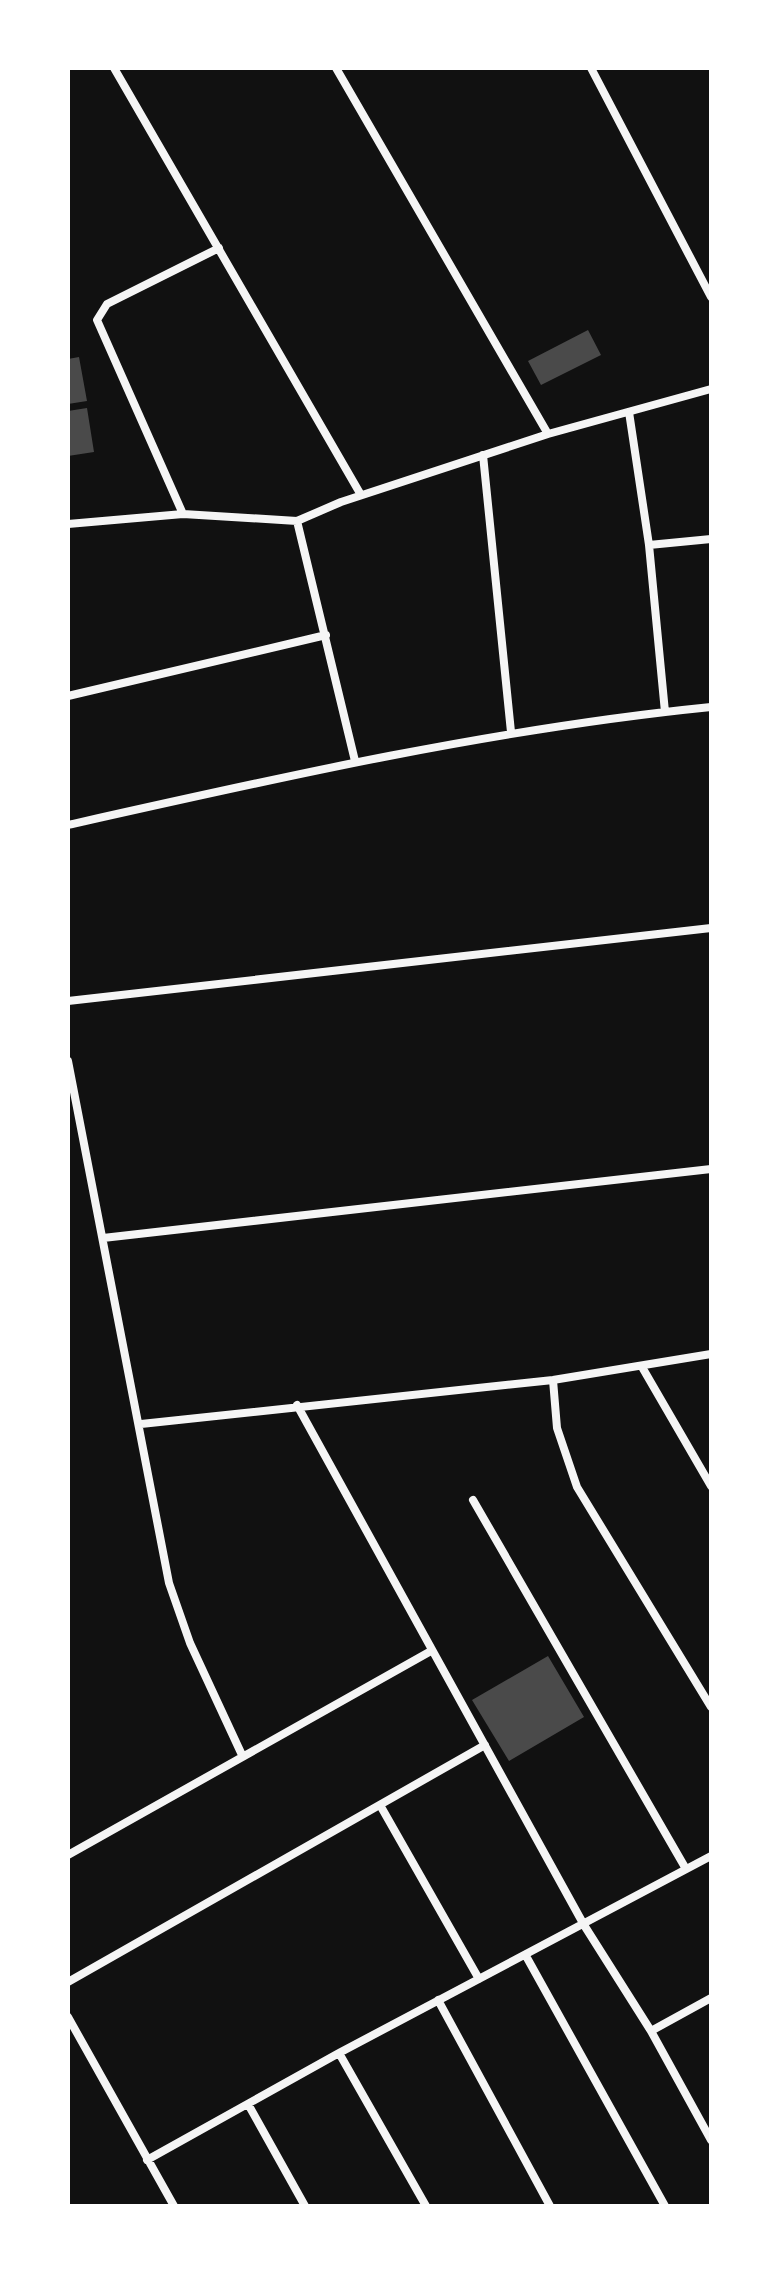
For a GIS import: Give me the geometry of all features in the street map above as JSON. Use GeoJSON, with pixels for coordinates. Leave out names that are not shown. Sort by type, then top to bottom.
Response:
{"type":"FeatureCollection","features":[{"type":"Feature","properties":{"kind":"street"},"geometry":{"type":"LineString","coordinates":[[114,68],[361,495]]}},
{"type":"Feature","properties":{"kind":"street"},"geometry":{"type":"LineString","coordinates":[[336,68],[548,434]]}},
{"type":"Feature","properties":{"kind":"street"},"geometry":{"type":"LineString","coordinates":[[591,68],[711,297]]}},
{"type":"Feature","properties":{"kind":"street"},"geometry":{"type":"LineString","coordinates":[[183,514],[97,320],[107,304],[219,248]]}},
{"type":"Feature","properties":{"kind":"street"},"geometry":{"type":"LineString","coordinates":[[68,524],[183,514],[297,521],[361,495],[548,434],[711,389]]}},
{"type":"Feature","properties":{"kind":"street"},"geometry":{"type":"LineString","coordinates":[[629,412],[649,545],[665,712]]}},
{"type":"Feature","properties":{"kind":"street"},"geometry":{"type":"LineString","coordinates":[[483,455],[511,732]]}},
{"type":"Feature","properties":{"kind":"street"},"geometry":{"type":"LineString","coordinates":[[297,521],[355,761]]}},
{"type":"Feature","properties":{"kind":"street"},"geometry":{"type":"LineString","coordinates":[[649,545],[711,539]]}},
{"type":"Feature","properties":{"kind":"street"},"geometry":{"type":"LineString","coordinates":[[68,696],[326,635]]}},
{"type":"Feature","properties":{"kind":"street"},"geometry":{"type":"LineString","coordinates":[[68,825],[355,761],[511,732],[711,707]]}},
{"type":"Feature","properties":{"kind":"street"},"geometry":{"type":"LineString","coordinates":[[68,1001],[711,928]]}},
{"type":"Feature","properties":{"kind":"street"},"geometry":{"type":"LineString","coordinates":[[68,1061],[141,1424],[169,1583],[190,1643],[242,1755]]}},
{"type":"Feature","properties":{"kind":"street"},"geometry":{"type":"LineString","coordinates":[[103,1238],[711,1169]]}},
{"type":"Feature","properties":{"kind":"street"},"geometry":{"type":"LineString","coordinates":[[141,1424],[553,1380],[711,1354]]}},
{"type":"Feature","properties":{"kind":"street"},"geometry":{"type":"LineString","coordinates":[[642,1367],[711,1486]]}},
{"type":"Feature","properties":{"kind":"street"},"geometry":{"type":"LineString","coordinates":[[553,1380],[557,1428],[577,1487],[711,1707]]}},
{"type":"Feature","properties":{"kind":"street"},"geometry":{"type":"LineString","coordinates":[[297,1405],[584,1925],[651,2031],[711,2140]]}},
{"type":"Feature","properties":{"kind":"street"},"geometry":{"type":"LineString","coordinates":[[473,1500],[686,1869]]}},
{"type":"Feature","properties":{"kind":"street"},"geometry":{"type":"LineString","coordinates":[[68,1855],[431,1651]]}},
{"type":"Feature","properties":{"kind":"street"},"geometry":{"type":"LineString","coordinates":[[68,1982],[485,1745]]}},
{"type":"Feature","properties":{"kind":"street"},"geometry":{"type":"LineString","coordinates":[[380,1805],[479,1979]]}},
{"type":"Feature","properties":{"kind":"street"},"geometry":{"type":"LineString","coordinates":[[147,2160],[339,2053],[711,1856]]}},
{"type":"Feature","properties":{"kind":"street"},"geometry":{"type":"LineString","coordinates":[[526,1956],[665,2206]]}},
{"type":"Feature","properties":{"kind":"street"},"geometry":{"type":"LineString","coordinates":[[651,2031],[711,1998]]}},
{"type":"Feature","properties":{"kind":"street"},"geometry":{"type":"LineString","coordinates":[[438,2000],[550,2206]]}},
{"type":"Feature","properties":{"kind":"street"},"geometry":{"type":"LineString","coordinates":[[68,2017],[174,2206]]}},
{"type":"Feature","properties":{"kind":"street"},"geometry":{"type":"LineString","coordinates":[[339,2053],[426,2206]]}},
{"type":"Feature","properties":{"kind":"street"},"geometry":{"type":"LineString","coordinates":[[248,2104],[305,2206]]}},
{"type":"Feature","properties":{"kind":"street"},"geometry":{"type":"LineString","coordinates":[[702,2124],[711,2119]]}},
{"type":"Feature","properties":{"kind":"building"},"geometry":{"type":"Polygon","coordinates":[[[588,330],[601,355],[541,385],[528,361],[588,330]]]}},
{"type":"Feature","properties":{"kind":"building"},"geometry":{"type":"Polygon","coordinates":[[[79,357],[87,401],[68,404],[68,359],[79,357]]]}},
{"type":"Feature","properties":{"kind":"building"},"geometry":{"type":"Polygon","coordinates":[[[87,408],[94,452],[68,456],[68,411],[87,408]]]}},
{"type":"Feature","properties":{"kind":"building"},"geometry":{"type":"Polygon","coordinates":[[[548,1656],[584,1717],[509,1761],[472,1700],[548,1656]]]}}]}
